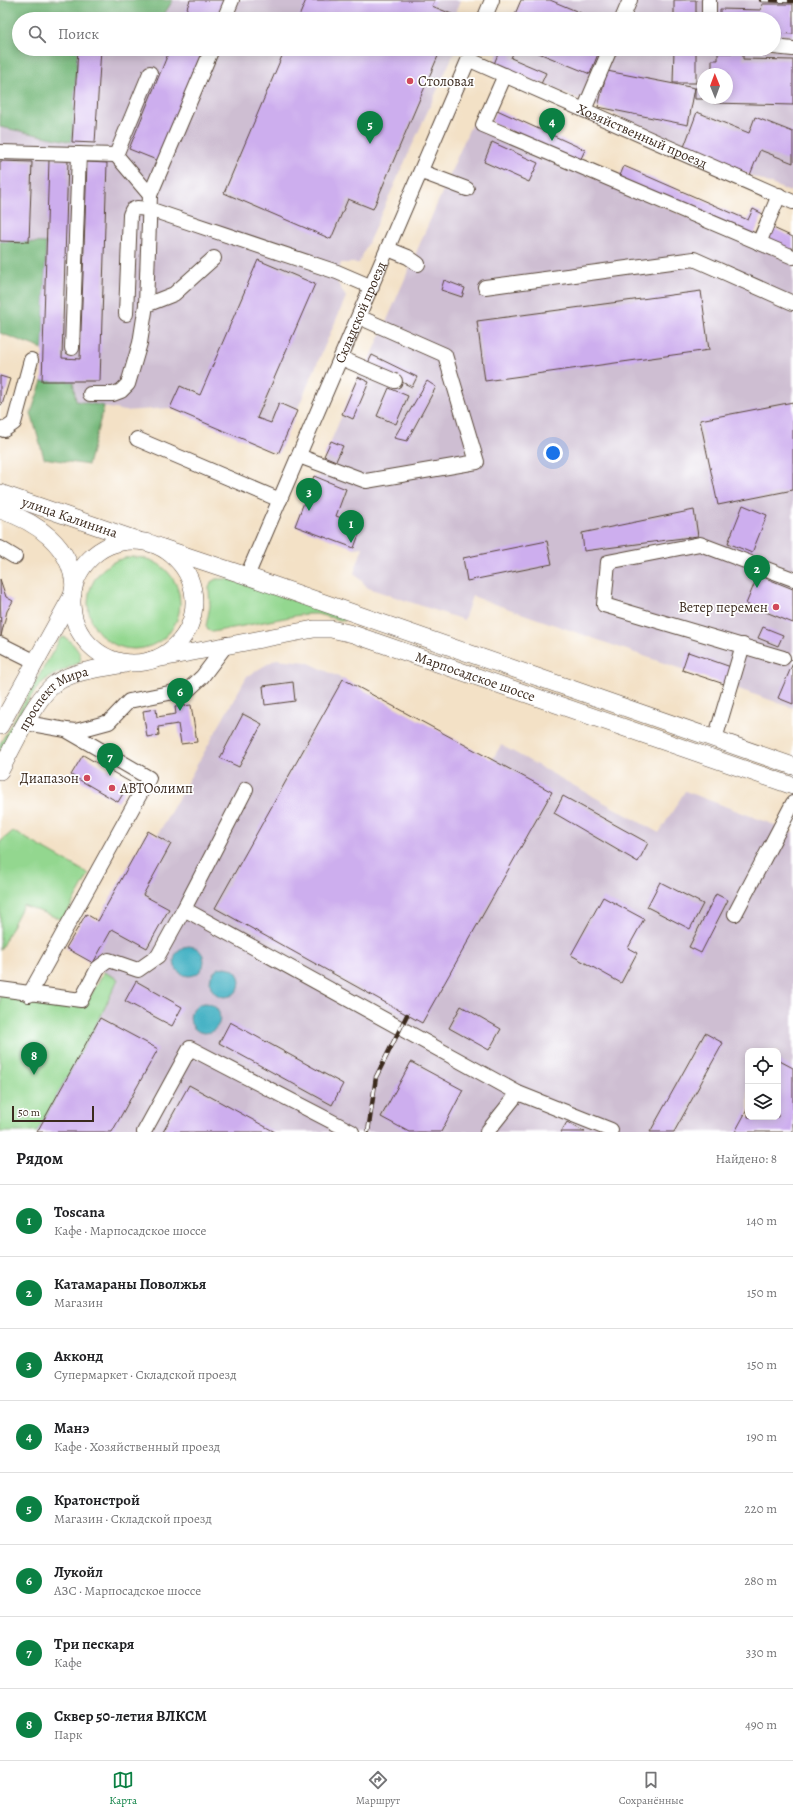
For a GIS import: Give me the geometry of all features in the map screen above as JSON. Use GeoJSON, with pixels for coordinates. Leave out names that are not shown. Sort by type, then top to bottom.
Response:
{"type":"FeatureCollection","features":[{"type":"Feature","properties":{"kind":"main road","name":"улица Калинина"},"geometry":{"type":"LineString","coordinates":[[0,493],[141,541]]}},
{"type":"Feature","properties":{"kind":"main road","name":"улица Калинина"},"geometry":{"type":"LineString","coordinates":[[0,510],[30,522],[53,540],[70,565],[74,590]]}},
{"type":"Feature","properties":{"kind":"main road"},"geometry":{"type":"LineString","coordinates":[[141,541],[163,548],[181,564],[189,577],[194,592],[194,608],[190,623],[178,643],[165,653],[143,661],[117,660],[101,653],[88,642],[75,619],[74,590],[78,577],[87,562],[101,551],[120,543],[141,541]]}},
{"type":"Feature","properties":{"kind":"main road","name":"Марпосадское шоссе"},"geometry":{"type":"LineString","coordinates":[[163,548],[793,766]]}},
{"type":"Feature","properties":{"kind":"main road","name":"проспект Мира"},"geometry":{"type":"LineString","coordinates":[[0,726],[74,590]]}},
{"type":"Feature","properties":{"kind":"main road","name":"Марпосадское шоссе"},"geometry":{"type":"LineString","coordinates":[[143,661],[314,628],[331,629],[353,634],[793,786]]}},
{"type":"Feature","properties":{"kind":"main road","name":"проспект Мира"},"geometry":{"type":"LineString","coordinates":[[0,771],[44,694],[56,683],[73,676],[143,661]]}},
{"type":"Feature","properties":{"kind":"street"},"geometry":{"type":"LineString","coordinates":[[227,12],[232,0]]}},
{"type":"Feature","properties":{"kind":"street"},"geometry":{"type":"LineString","coordinates":[[487,12],[492,0]]}},
{"type":"Feature","properties":{"kind":"street"},"geometry":{"type":"LineString","coordinates":[[625,12],[630,0]]}},
{"type":"Feature","properties":{"kind":"street"},"geometry":{"type":"LineString","coordinates":[[709,0],[709,12]]}},
{"type":"Feature","properties":{"kind":"street"},"geometry":{"type":"LineString","coordinates":[[781,48],[793,49]]}},
{"type":"Feature","properties":{"kind":"street"},"geometry":{"type":"LineString","coordinates":[[90,394],[113,394],[121,391],[128,384],[140,343],[146,305],[150,202],[209,56]]}},
{"type":"Feature","properties":{"kind":"street","name":"Складской проезд"},"geometry":{"type":"LineString","coordinates":[[247,576],[471,56]]}},
{"type":"Feature","properties":{"kind":"street","name":"Хозяйственный проезд"},"geometry":{"type":"LineString","coordinates":[[475,56],[505,75],[793,202]]}},
{"type":"Feature","properties":{"kind":"street"},"geometry":{"type":"LineString","coordinates":[[584,110],[607,56]]}},
{"type":"Feature","properties":{"kind":"street"},"geometry":{"type":"LineString","coordinates":[[116,155],[150,73]]}},
{"type":"Feature","properties":{"kind":"street"},"geometry":{"type":"LineString","coordinates":[[505,75],[483,125],[793,257]]}},
{"type":"Feature","properties":{"kind":"street"},"geometry":{"type":"LineString","coordinates":[[0,152],[116,155]]}},
{"type":"Feature","properties":{"kind":"street"},"geometry":{"type":"LineString","coordinates":[[72,348],[79,154]]}},
{"type":"Feature","properties":{"kind":"street"},"geometry":{"type":"LineString","coordinates":[[116,155],[150,202],[337,272],[372,287]]}},
{"type":"Feature","properties":{"kind":"street"},"geometry":{"type":"LineString","coordinates":[[422,172],[466,189]]}},
{"type":"Feature","properties":{"kind":"street"},"geometry":{"type":"LineString","coordinates":[[759,243],[779,195]]}},
{"type":"Feature","properties":{"kind":"street"},"geometry":{"type":"LineString","coordinates":[[126,314],[130,215],[132,210],[150,202]]}},
{"type":"Feature","properties":{"kind":"street"},"geometry":{"type":"LineString","coordinates":[[388,249],[408,257],[418,264]]}},
{"type":"Feature","properties":{"kind":"street"},"geometry":{"type":"LineString","coordinates":[[146,305],[174,294],[214,258]]}},
{"type":"Feature","properties":{"kind":"street"},"geometry":{"type":"LineString","coordinates":[[485,287],[694,259],[793,303]]}},
{"type":"Feature","properties":{"kind":"street"},"geometry":{"type":"LineString","coordinates":[[299,456],[366,481],[477,462],[444,355],[359,318]]}},
{"type":"Feature","properties":{"kind":"street"},"geometry":{"type":"LineString","coordinates":[[341,358],[395,380]]}},
{"type":"Feature","properties":{"kind":"street"},"geometry":{"type":"LineString","coordinates":[[0,428],[4,430],[14,423],[31,360]]}},
{"type":"Feature","properties":{"kind":"street"},"geometry":{"type":"LineString","coordinates":[[138,439],[280,500]]}},
{"type":"Feature","properties":{"kind":"street"},"geometry":{"type":"LineString","coordinates":[[783,658],[604,605],[608,562],[700,544],[793,579]]}},
{"type":"Feature","properties":{"kind":"street"},"geometry":{"type":"LineString","coordinates":[[0,548],[15,557]]}},
{"type":"Feature","properties":{"kind":"street"},"geometry":{"type":"LineString","coordinates":[[0,644],[36,662]]}},
{"type":"Feature","properties":{"kind":"street"},"geometry":{"type":"LineString","coordinates":[[26,724],[76,731],[109,722],[129,701],[189,689],[202,677],[227,644]]}},
{"type":"Feature","properties":{"kind":"street"},"geometry":{"type":"LineString","coordinates":[[715,739],[743,645]]}},
{"type":"Feature","properties":{"kind":"street"},"geometry":{"type":"LineString","coordinates":[[29,994],[149,778],[66,730]]}},
{"type":"Feature","properties":{"kind":"street"},"geometry":{"type":"LineString","coordinates":[[0,989],[81,1000],[98,968],[109,960],[138,970],[158,956],[246,789]]}},
{"type":"Feature","properties":{"kind":"street"},"geometry":{"type":"LineString","coordinates":[[735,914],[793,803]]}},
{"type":"Feature","properties":{"kind":"street"},"geometry":{"type":"LineString","coordinates":[[184,909],[518,1093],[611,1130],[610,1132]]}},
{"type":"Feature","properties":{"kind":"street"},"geometry":{"type":"LineString","coordinates":[[144,1132],[190,1048],[352,1132]]}},
{"type":"Feature","properties":{"kind":"street"},"geometry":{"type":"LineString","coordinates":[[487,1132],[518,1093]]}},
{"type":"Feature","properties":{"kind":"shaded area"},"geometry":{"type":"Polygon","coordinates":[[[173,0],[460,0],[456,12],[165,12],[173,0]]]}},
{"type":"Feature","properties":{"kind":"shaded area"},"geometry":{"type":"Polygon","coordinates":[[[521,0],[793,0],[793,185],[790,192],[684,147],[598,107],[494,64],[497,56],[781,56],[781,12],[516,12],[521,0]]]}},
{"type":"Feature","properties":{"kind":"shaded area"},"geometry":{"type":"Polygon","coordinates":[[[78,56],[453,56],[359,263],[341,263],[335,278],[346,297],[278,454],[170,408],[124,411],[76,401],[73,381],[42,381],[46,243],[0,241],[0,127],[72,142],[78,56]]]}},
{"type":"Feature","properties":{"kind":"shaded area"},"geometry":{"type":"Polygon","coordinates":[[[471,125],[793,262],[793,708],[472,596],[464,620],[368,588],[354,573],[363,547],[354,548],[362,526],[336,516],[346,489],[318,478],[331,441],[358,377],[372,355],[471,125]]]}},
{"type":"Feature","properties":{"kind":"shaded area"},"geometry":{"type":"Polygon","coordinates":[[[276,659],[307,662],[343,679],[492,760],[501,745],[659,833],[685,791],[793,832],[793,1132],[37,1132],[100,1018],[117,979],[98,968],[93,963],[112,929],[98,921],[148,831],[157,836],[247,676],[276,659]]]}},
{"type":"Feature","properties":{"kind":"green space"},"geometry":{"type":"Polygon","coordinates":[[[0,0],[173,0],[165,12],[12,12],[12,56],[78,56],[72,142],[0,127],[0,0]]]}},
{"type":"Feature","properties":{"kind":"green space"},"geometry":{"type":"Polygon","coordinates":[[[0,241],[46,243],[43,349],[0,333],[0,241]]]}},
{"type":"Feature","properties":{"kind":"green space"},"geometry":{"type":"Polygon","coordinates":[[[42,381],[73,381],[76,401],[104,406],[88,465],[44,458],[31,413],[42,381]]]}},
{"type":"Feature","properties":{"kind":"green space"},"geometry":{"type":"Polygon","coordinates":[[[134,557],[152,561],[166,571],[176,585],[180,603],[176,621],[166,635],[152,645],[134,649],[116,645],[102,635],[92,621],[88,603],[92,585],[102,571],[116,561],[134,557]]]}},
{"type":"Feature","properties":{"kind":"green space"},"geometry":{"type":"Polygon","coordinates":[[[216,579],[229,579],[343,617],[345,621],[317,614],[305,614],[212,632],[208,630],[206,626],[210,606],[209,588],[211,582],[216,579]]]}},
{"type":"Feature","properties":{"kind":"green space"},"geometry":{"type":"Polygon","coordinates":[[[64,637],[78,651],[81,658],[80,661],[46,679],[36,690],[19,716],[0,753],[0,744],[60,639],[64,637]]]}},
{"type":"Feature","properties":{"kind":"green space"},"geometry":{"type":"Polygon","coordinates":[[[13,831],[89,874],[63,920],[23,905],[0,950],[0,842],[13,831]]]}},
{"type":"Feature","properties":{"kind":"green space"},"geometry":{"type":"Polygon","coordinates":[[[104,972],[118,979],[100,1018],[37,1132],[0,1132],[0,994],[84,1007],[104,972]]]}},
{"type":"Feature","properties":{"kind":"water"},"geometry":{"type":"Polygon","coordinates":[[[189,946],[199,951],[204,961],[199,971],[189,976],[179,971],[174,961],[179,951],[189,946]]]}},
{"type":"Feature","properties":{"kind":"water"},"geometry":{"type":"Polygon","coordinates":[[[225,967],[235,972],[240,982],[235,992],[225,997],[215,992],[210,982],[215,972],[225,967]]]}},
{"type":"Feature","properties":{"kind":"water"},"geometry":{"type":"Polygon","coordinates":[[[205,1003],[215,1008],[220,1018],[215,1028],[205,1033],[195,1028],[190,1018],[195,1008],[205,1003]]]}},
{"type":"Feature","properties":{"kind":"building"},"geometry":{"type":"Polygon","coordinates":[[[190,0],[225,0],[220,12],[186,12],[190,0]]]}},
{"type":"Feature","properties":{"kind":"building"},"geometry":{"type":"Polygon","coordinates":[[[306,0],[435,0],[432,6],[447,12],[301,12],[306,0]]]}},
{"type":"Feature","properties":{"kind":"building"},"geometry":{"type":"Polygon","coordinates":[[[521,0],[550,0],[579,12],[516,12],[521,0]]]}},
{"type":"Feature","properties":{"kind":"building"},"geometry":{"type":"Polygon","coordinates":[[[674,0],[696,0],[696,12],[674,12],[674,0]]]}},
{"type":"Feature","properties":{"kind":"building"},"geometry":{"type":"Polygon","coordinates":[[[762,4],[793,4],[793,34],[781,33],[781,12],[720,12],[720,9],[761,10],[762,4]]]}},
{"type":"Feature","properties":{"kind":"building"},"geometry":{"type":"Polygon","coordinates":[[[78,56],[101,56],[95,143],[72,142],[78,56]]]}},
{"type":"Feature","properties":{"kind":"building"},"geometry":{"type":"Polygon","coordinates":[[[167,56],[202,56],[159,161],[129,149],[167,56]]]}},
{"type":"Feature","properties":{"kind":"building"},"geometry":{"type":"Polygon","coordinates":[[[282,56],[438,56],[373,209],[348,199],[331,239],[224,193],[282,56]]]}},
{"type":"Feature","properties":{"kind":"building"},"geometry":{"type":"Polygon","coordinates":[[[497,56],[512,56],[511,58],[546,73],[541,84],[494,64],[497,56]]]}},
{"type":"Feature","properties":{"kind":"building"},"geometry":{"type":"Polygon","coordinates":[[[546,56],[597,56],[590,74],[546,56]]]}},
{"type":"Feature","properties":{"kind":"building"},"geometry":{"type":"Polygon","coordinates":[[[674,56],[696,56],[696,83],[673,83],[674,56]]]}},
{"type":"Feature","properties":{"kind":"building"},"geometry":{"type":"Polygon","coordinates":[[[718,56],[743,56],[743,59],[793,60],[793,105],[733,104],[733,68],[712,68],[712,60],[718,60],[718,56]]]}},
{"type":"Feature","properties":{"kind":"building"},"geometry":{"type":"Polygon","coordinates":[[[607,71],[695,88],[688,125],[598,107],[607,71]]]}},
{"type":"Feature","properties":{"kind":"building"},"geometry":{"type":"Polygon","coordinates":[[[695,88],[697,88],[697,99],[695,99],[695,88]]]}},
{"type":"Feature","properties":{"kind":"building"},"geometry":{"type":"Polygon","coordinates":[[[497,110],[585,150],[579,163],[491,122],[497,110]]]}},
{"type":"Feature","properties":{"kind":"building"},"geometry":{"type":"Polygon","coordinates":[[[697,112],[749,133],[755,117],[793,132],[793,163],[760,150],[750,175],[684,147],[697,112]]]}},
{"type":"Feature","properties":{"kind":"building"},"geometry":{"type":"Polygon","coordinates":[[[492,142],[538,163],[529,182],[484,162],[492,142]]]}},
{"type":"Feature","properties":{"kind":"building"},"geometry":{"type":"Polygon","coordinates":[[[49,160],[68,161],[62,358],[80,359],[87,162],[107,163],[100,381],[42,381],[49,160]]]}},
{"type":"Feature","properties":{"kind":"building"},"geometry":{"type":"Polygon","coordinates":[[[0,161],[32,162],[29,242],[0,241],[0,161]]]}},
{"type":"Feature","properties":{"kind":"building"},"geometry":{"type":"Polygon","coordinates":[[[624,166],[748,220],[753,209],[763,214],[753,237],[619,178],[624,166]]]}},
{"type":"Feature","properties":{"kind":"building"},"geometry":{"type":"Polygon","coordinates":[[[771,227],[793,237],[793,251],[766,239],[771,227]]]}},
{"type":"Feature","properties":{"kind":"building"},"geometry":{"type":"Polygon","coordinates":[[[258,260],[315,284],[257,418],[271,423],[279,403],[297,411],[278,454],[170,408],[180,386],[200,395],[258,260]]]}},
{"type":"Feature","properties":{"kind":"building"},"geometry":{"type":"Polygon","coordinates":[[[444,280],[465,288],[462,297],[441,290],[444,280]]]}},
{"type":"Feature","properties":{"kind":"building"},"geometry":{"type":"Polygon","coordinates":[[[701,291],[709,350],[485,381],[477,321],[701,291]]]}},
{"type":"Feature","properties":{"kind":"building"},"geometry":{"type":"Polygon","coordinates":[[[372,355],[417,377],[412,387],[367,365],[372,355]]]}},
{"type":"Feature","properties":{"kind":"building"},"geometry":{"type":"Polygon","coordinates":[[[0,376],[10,379],[2,405],[0,404],[0,376]]]}},
{"type":"Feature","properties":{"kind":"building"},"geometry":{"type":"Polygon","coordinates":[[[358,377],[369,382],[353,419],[342,414],[358,377]]]}},
{"type":"Feature","properties":{"kind":"building"},"geometry":{"type":"Polygon","coordinates":[[[427,381],[436,387],[407,441],[394,438],[427,381]]]}},
{"type":"Feature","properties":{"kind":"building"},"geometry":{"type":"Polygon","coordinates":[[[389,388],[408,396],[396,424],[377,416],[389,388]]]}},
{"type":"Feature","properties":{"kind":"building"},"geometry":{"type":"Polygon","coordinates":[[[793,402],[793,490],[718,505],[700,420],[793,402]]]}},
{"type":"Feature","properties":{"kind":"building"},"geometry":{"type":"Polygon","coordinates":[[[331,441],[343,446],[336,461],[324,456],[331,441]]]}},
{"type":"Feature","properties":{"kind":"building"},"geometry":{"type":"Polygon","coordinates":[[[314,476],[346,489],[336,516],[362,526],[354,548],[295,526],[314,476]]]}},
{"type":"Feature","properties":{"kind":"building"},"geometry":{"type":"Polygon","coordinates":[[[743,505],[767,515],[752,553],[728,543],[743,505]]]}},
{"type":"Feature","properties":{"kind":"building"},"geometry":{"type":"Polygon","coordinates":[[[694,510],[698,536],[584,551],[582,533],[694,510]]]}},
{"type":"Feature","properties":{"kind":"building"},"geometry":{"type":"Polygon","coordinates":[[[547,541],[552,564],[467,581],[463,558],[547,541]]]}},
{"type":"Feature","properties":{"kind":"building"},"geometry":{"type":"Polygon","coordinates":[[[758,575],[793,589],[793,623],[746,604],[758,575]]]}},
{"type":"Feature","properties":{"kind":"building"},"geometry":{"type":"Polygon","coordinates":[[[0,579],[6,597],[13,601],[7,611],[1,636],[0,579]]]}},
{"type":"Feature","properties":{"kind":"building"},"geometry":{"type":"Polygon","coordinates":[[[763,627],[783,635],[778,646],[758,638],[763,627]]]}},
{"type":"Feature","properties":{"kind":"building"},"geometry":{"type":"Polygon","coordinates":[[[688,652],[731,667],[724,684],[682,670],[688,652]]]}},
{"type":"Feature","properties":{"kind":"building"},"geometry":{"type":"Polygon","coordinates":[[[793,663],[793,704],[778,698],[793,663]]]}},
{"type":"Feature","properties":{"kind":"building"},"geometry":{"type":"Polygon","coordinates":[[[343,679],[552,792],[422,1023],[215,908],[343,679]]]}},
{"type":"Feature","properties":{"kind":"building"},"geometry":{"type":"Polygon","coordinates":[[[293,682],[295,701],[265,705],[263,686],[293,682]]]}},
{"type":"Feature","properties":{"kind":"building"},"geometry":{"type":"Polygon","coordinates":[[[191,705],[197,742],[181,744],[178,724],[158,727],[159,735],[147,737],[143,711],[156,709],[157,717],[176,714],[175,707],[191,705]]]}},
{"type":"Feature","properties":{"kind":"building"},"geometry":{"type":"Polygon","coordinates":[[[243,714],[262,724],[239,767],[220,758],[243,714]]]}},
{"type":"Feature","properties":{"kind":"building"},"geometry":{"type":"Polygon","coordinates":[[[83,755],[130,782],[118,802],[71,775],[83,755]]]}},
{"type":"Feature","properties":{"kind":"building"},"geometry":{"type":"Polygon","coordinates":[[[563,796],[648,843],[638,862],[554,813],[563,796]]]}},
{"type":"Feature","properties":{"kind":"building"},"geometry":{"type":"Polygon","coordinates":[[[148,831],[171,844],[143,895],[169,909],[147,948],[112,929],[93,963],[66,948],[86,914],[98,921],[148,831]]]}},
{"type":"Feature","properties":{"kind":"building"},"geometry":{"type":"Polygon","coordinates":[[[660,882],[703,904],[690,929],[647,907],[660,882]]]}},
{"type":"Feature","properties":{"kind":"building"},"geometry":{"type":"Polygon","coordinates":[[[716,894],[728,900],[701,953],[689,947],[716,894]]]}},
{"type":"Feature","properties":{"kind":"building"},"geometry":{"type":"Polygon","coordinates":[[[603,897],[644,919],[628,948],[637,953],[621,983],[571,955],[603,897]]]}},
{"type":"Feature","properties":{"kind":"building"},"geometry":{"type":"Polygon","coordinates":[[[136,981],[182,1007],[172,1026],[125,1001],[136,981]]]}},
{"type":"Feature","properties":{"kind":"building"},"geometry":{"type":"Polygon","coordinates":[[[461,1006],[501,1029],[489,1050],[449,1028],[461,1006]]]}},
{"type":"Feature","properties":{"kind":"building"},"geometry":{"type":"Polygon","coordinates":[[[100,1018],[158,1049],[112,1132],[37,1132],[100,1018]]]}},
{"type":"Feature","properties":{"kind":"building"},"geometry":{"type":"Polygon","coordinates":[[[230,1022],[343,1084],[332,1105],[219,1043],[230,1022]]]}},
{"type":"Feature","properties":{"kind":"building"},"geometry":{"type":"Polygon","coordinates":[[[705,1033],[723,1043],[674,1132],[650,1132],[705,1033]]]}},
{"type":"Feature","properties":{"kind":"building"},"geometry":{"type":"Polygon","coordinates":[[[411,1062],[463,1090],[441,1132],[409,1132],[381,1117],[411,1062]]]}},
{"type":"Feature","properties":{"kind":"building"},"geometry":{"type":"Polygon","coordinates":[[[781,1062],[793,1068],[793,1132],[735,1132],[745,1114],[745,1120],[781,1120],[781,1062]]]}},
{"type":"Feature","properties":{"kind":"building"},"geometry":{"type":"Polygon","coordinates":[[[189,1085],[275,1132],[163,1132],[189,1085]]]}},
{"type":"Feature","properties":{"kind":"building"},"geometry":{"type":"Polygon","coordinates":[[[567,1122],[585,1132],[561,1132],[567,1122]]]}},
{"type":"Feature","properties":{"kind":"railway"},"geometry":{"type":"LineString","coordinates":[[761,0],[793,1]]}},
{"type":"Feature","properties":{"kind":"railway"},"geometry":{"type":"LineString","coordinates":[[368,1132],[376,1077],[407,1015]]}},
{"type":"Feature","properties":{"kind":"place","name":"Столовая"},"geometry":{"type":"Point","coordinates":[410,81]}},
{"type":"Feature","properties":{"kind":"place","name":"Манэ"},"geometry":{"type":"Point","coordinates":[552,141]}},
{"type":"Feature","properties":{"kind":"place","name":"Кратонстрой"},"geometry":{"type":"Point","coordinates":[370,144]}},
{"type":"Feature","properties":{"kind":"place","name":"Акконд"},"geometry":{"type":"Point","coordinates":[309,511]}},
{"type":"Feature","properties":{"kind":"place","name":"Toscana"},"geometry":{"type":"Point","coordinates":[351,543]}},
{"type":"Feature","properties":{"kind":"place","name":"Катамараны Поволжья"},"geometry":{"type":"Point","coordinates":[757,588]}},
{"type":"Feature","properties":{"kind":"place","name":"Ветер перемен"},"geometry":{"type":"Point","coordinates":[776,607]}},
{"type":"Feature","properties":{"kind":"place","name":"Лукойл"},"geometry":{"type":"Point","coordinates":[180,711]}},
{"type":"Feature","properties":{"kind":"place","name":"Три пескаря"},"geometry":{"type":"Point","coordinates":[110,776]}},
{"type":"Feature","properties":{"kind":"place","name":"Диапазон"},"geometry":{"type":"Point","coordinates":[87,778]}},
{"type":"Feature","properties":{"kind":"place","name":"АВТОолимп"},"geometry":{"type":"Point","coordinates":[112,788]}},
{"type":"Feature","properties":{"kind":"place","name":"Сквер 50-летия ВЛКСМ"},"geometry":{"type":"Point","coordinates":[34,1075]}}]}
